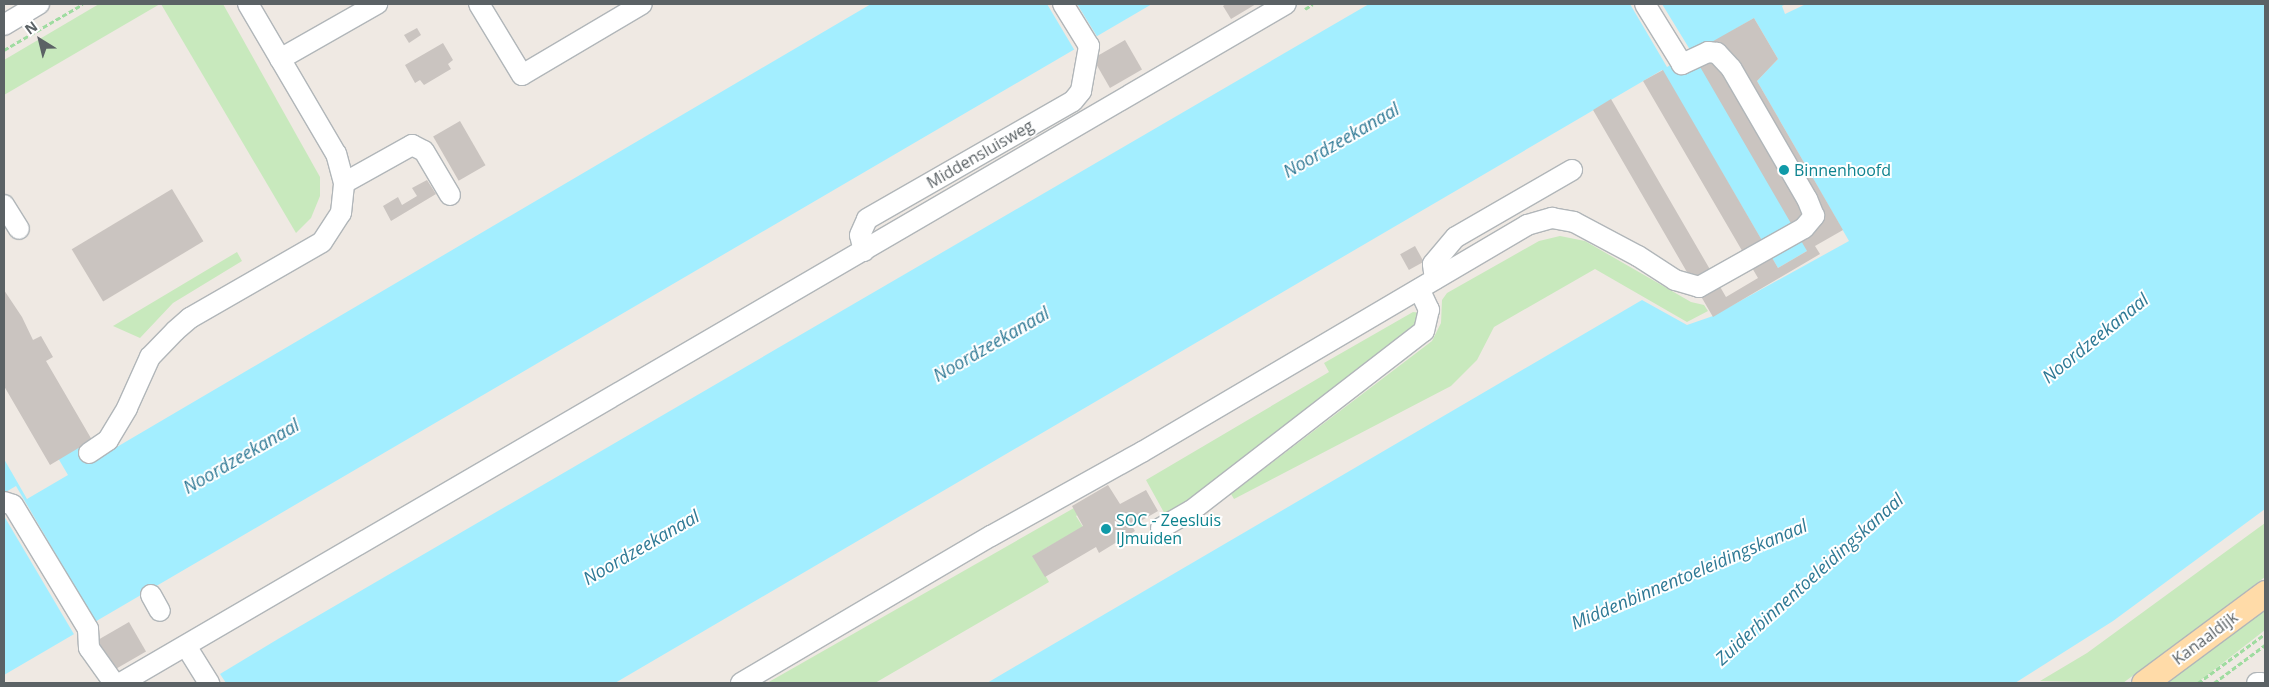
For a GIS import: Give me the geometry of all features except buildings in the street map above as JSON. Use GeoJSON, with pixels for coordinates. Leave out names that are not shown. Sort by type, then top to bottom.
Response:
{"type":"FeatureCollection","features":[{"type":"Feature","properties":{"kind":"main road","name":"Kanaaldijk"},"geometry":{"type":"LineString","coordinates":[[2144,683],[2265,593]]}},
{"type":"Feature","properties":{"kind":"street"},"geometry":{"type":"LineString","coordinates":[[4,25],[39,4]]}},
{"type":"Feature","properties":{"kind":"street"},"geometry":{"type":"LineString","coordinates":[[89,453],[108,440],[127,408],[150,357],[175,331],[190,318],[322,242],[341,213],[344,183],[336,154],[248,4]]}},
{"type":"Feature","properties":{"kind":"street"},"geometry":{"type":"LineString","coordinates":[[280,59],[377,4]]}},
{"type":"Feature","properties":{"kind":"street"},"geometry":{"type":"LineString","coordinates":[[479,4],[522,75],[642,4]]}},
{"type":"Feature","properties":{"kind":"street","name":"Middensluisweg"},"geometry":{"type":"LineString","coordinates":[[864,251],[860,235],[867,219],[1073,100],[1081,91],[1088,62],[1089,46],[1064,4]]}},
{"type":"Feature","properties":{"kind":"street"},"geometry":{"type":"LineString","coordinates":[[121,683],[1286,4]]}},
{"type":"Feature","properties":{"kind":"street"},"geometry":{"type":"LineString","coordinates":[[741,683],[1527,225],[1552,218],[1574,222],[1675,280],[1700,287],[1804,228],[1814,216],[1807,199],[1731,68],[1717,53],[1708,52],[1682,64],[1645,4]]}},
{"type":"Feature","properties":{"kind":"street"},"geometry":{"type":"LineString","coordinates":[[344,183],[412,145],[424,151],[450,195]]}},
{"type":"Feature","properties":{"kind":"street"},"geometry":{"type":"LineString","coordinates":[[1160,528],[1191,511],[1424,330],[1429,310],[1427,284],[1433,264],[1456,237],[1572,170]]}},
{"type":"Feature","properties":{"kind":"street"},"geometry":{"type":"LineString","coordinates":[[4,205],[20,229]]}},
{"type":"Feature","properties":{"kind":"street"},"geometry":{"type":"LineString","coordinates":[[4,502],[13,505],[88,629],[89,648],[114,683]]}},
{"type":"Feature","properties":{"kind":"street"},"geometry":{"type":"LineString","coordinates":[[186,646],[206,678]]}},
{"type":"Feature","properties":{"kind":"street"},"geometry":{"type":"LineString","coordinates":[[2257,683],[2262,683]]}},
{"type":"Feature","properties":{"kind":"path"},"geometry":{"type":"LineString","coordinates":[[4,50],[83,4]]}},
{"type":"Feature","properties":{"kind":"path"},"geometry":{"type":"LineString","coordinates":[[2198,683],[2265,634]]}},
{"type":"Feature","properties":{"kind":"path"},"geometry":{"type":"LineString","coordinates":[[2214,683],[2265,645]]}},
{"type":"Feature","properties":{"kind":"green space"},"geometry":{"type":"Polygon","coordinates":[[[99,4],[160,4],[4,95],[4,60],[99,4]]]}},
{"type":"Feature","properties":{"kind":"green space"},"geometry":{"type":"Polygon","coordinates":[[[161,4],[223,4],[320,177],[320,196],[311,218],[296,233],[161,4]]]}},
{"type":"Feature","properties":{"kind":"green space"},"geometry":{"type":"Polygon","coordinates":[[[1560,236],[1585,241],[1691,302],[1704,305],[1708,311],[1687,322],[1595,269],[1494,327],[1477,360],[1451,386],[1234,499],[1231,494],[1432,341],[1441,323],[1442,300],[1447,293],[1539,241],[1560,236]]]}},
{"type":"Feature","properties":{"kind":"green space"},"geometry":{"type":"Polygon","coordinates":[[[237,252],[242,261],[173,303],[140,338],[113,326],[237,252]]]}},
{"type":"Feature","properties":{"kind":"green space"},"geometry":{"type":"Polygon","coordinates":[[[1413,312],[1421,313],[1423,322],[1167,518],[1146,480],[1329,372],[1324,363],[1413,312]]]}},
{"type":"Feature","properties":{"kind":"green space"},"geometry":{"type":"Polygon","coordinates":[[[1081,504],[1085,510],[1076,516],[1083,527],[1034,555],[1049,582],[875,683],[767,683],[1081,504]]]}},
{"type":"Feature","properties":{"kind":"green space"},"geometry":{"type":"Polygon","coordinates":[[[2265,523],[2265,577],[2123,683],[2040,681],[2087,653],[2265,523]]]}},
{"type":"Feature","properties":{"kind":"green space"},"geometry":{"type":"Polygon","coordinates":[[[2265,606],[2265,630],[2197,683],[2161,683],[2265,606]]]}},
{"type":"Feature","properties":{"kind":"water","name":"Noordzeekanaal"},"geometry":{"type":"Polygon","coordinates":[[[871,4],[1152,4],[4,675],[4,459],[27,499],[68,475],[58,458],[55,459],[4,371],[4,301],[86,441],[93,461],[871,4]]]}},
{"type":"Feature","properties":{"kind":"water"},"geometry":{"type":"Polygon","coordinates":[[[1369,4],[1630,4],[1667,67],[1692,53],[1662,4],[1786,4],[1782,6],[1785,14],[1806,4],[2265,4],[2265,509],[2113,621],[2015,683],[987,683],[1642,300],[1687,325],[1713,316],[1849,241],[1757,81],[1778,59],[1754,18],[1730,32],[1807,251],[1778,268],[1662,70],[615,683],[226,683],[220,674],[278,639],[1369,4]]]}},
{"type":"Feature","properties":{"kind":"pier"},"geometry":{"type":"Polygon","coordinates":[[[1047,4],[1077,4],[1098,38],[1075,51],[1047,4]]]}},
{"type":"Feature","properties":{"kind":"pier"},"geometry":{"type":"Polygon","coordinates":[[[16,486],[96,623],[75,636],[4,516],[4,493],[16,486]]]}},
{"type":"Feature","properties":{"kind":"place","name":"Binnenhoofd"},"geometry":{"type":"Point","coordinates":[1784,170]}},
{"type":"Feature","properties":{"kind":"place","name":"SOC - Zeesluis IJmuiden"},"geometry":{"type":"Point","coordinates":[1106,529]}},
{"type":"Feature","properties":{"kind":"water label","name":"Middenbinnentoeleidingskanaal"},"geometry":{"type":"Point","coordinates":[1689,574]}},
{"type":"Feature","properties":{"kind":"water label","name":"Zuiderbinnentoeleidingskanaal"},"geometry":{"type":"Point","coordinates":[1809,579]}}]}
